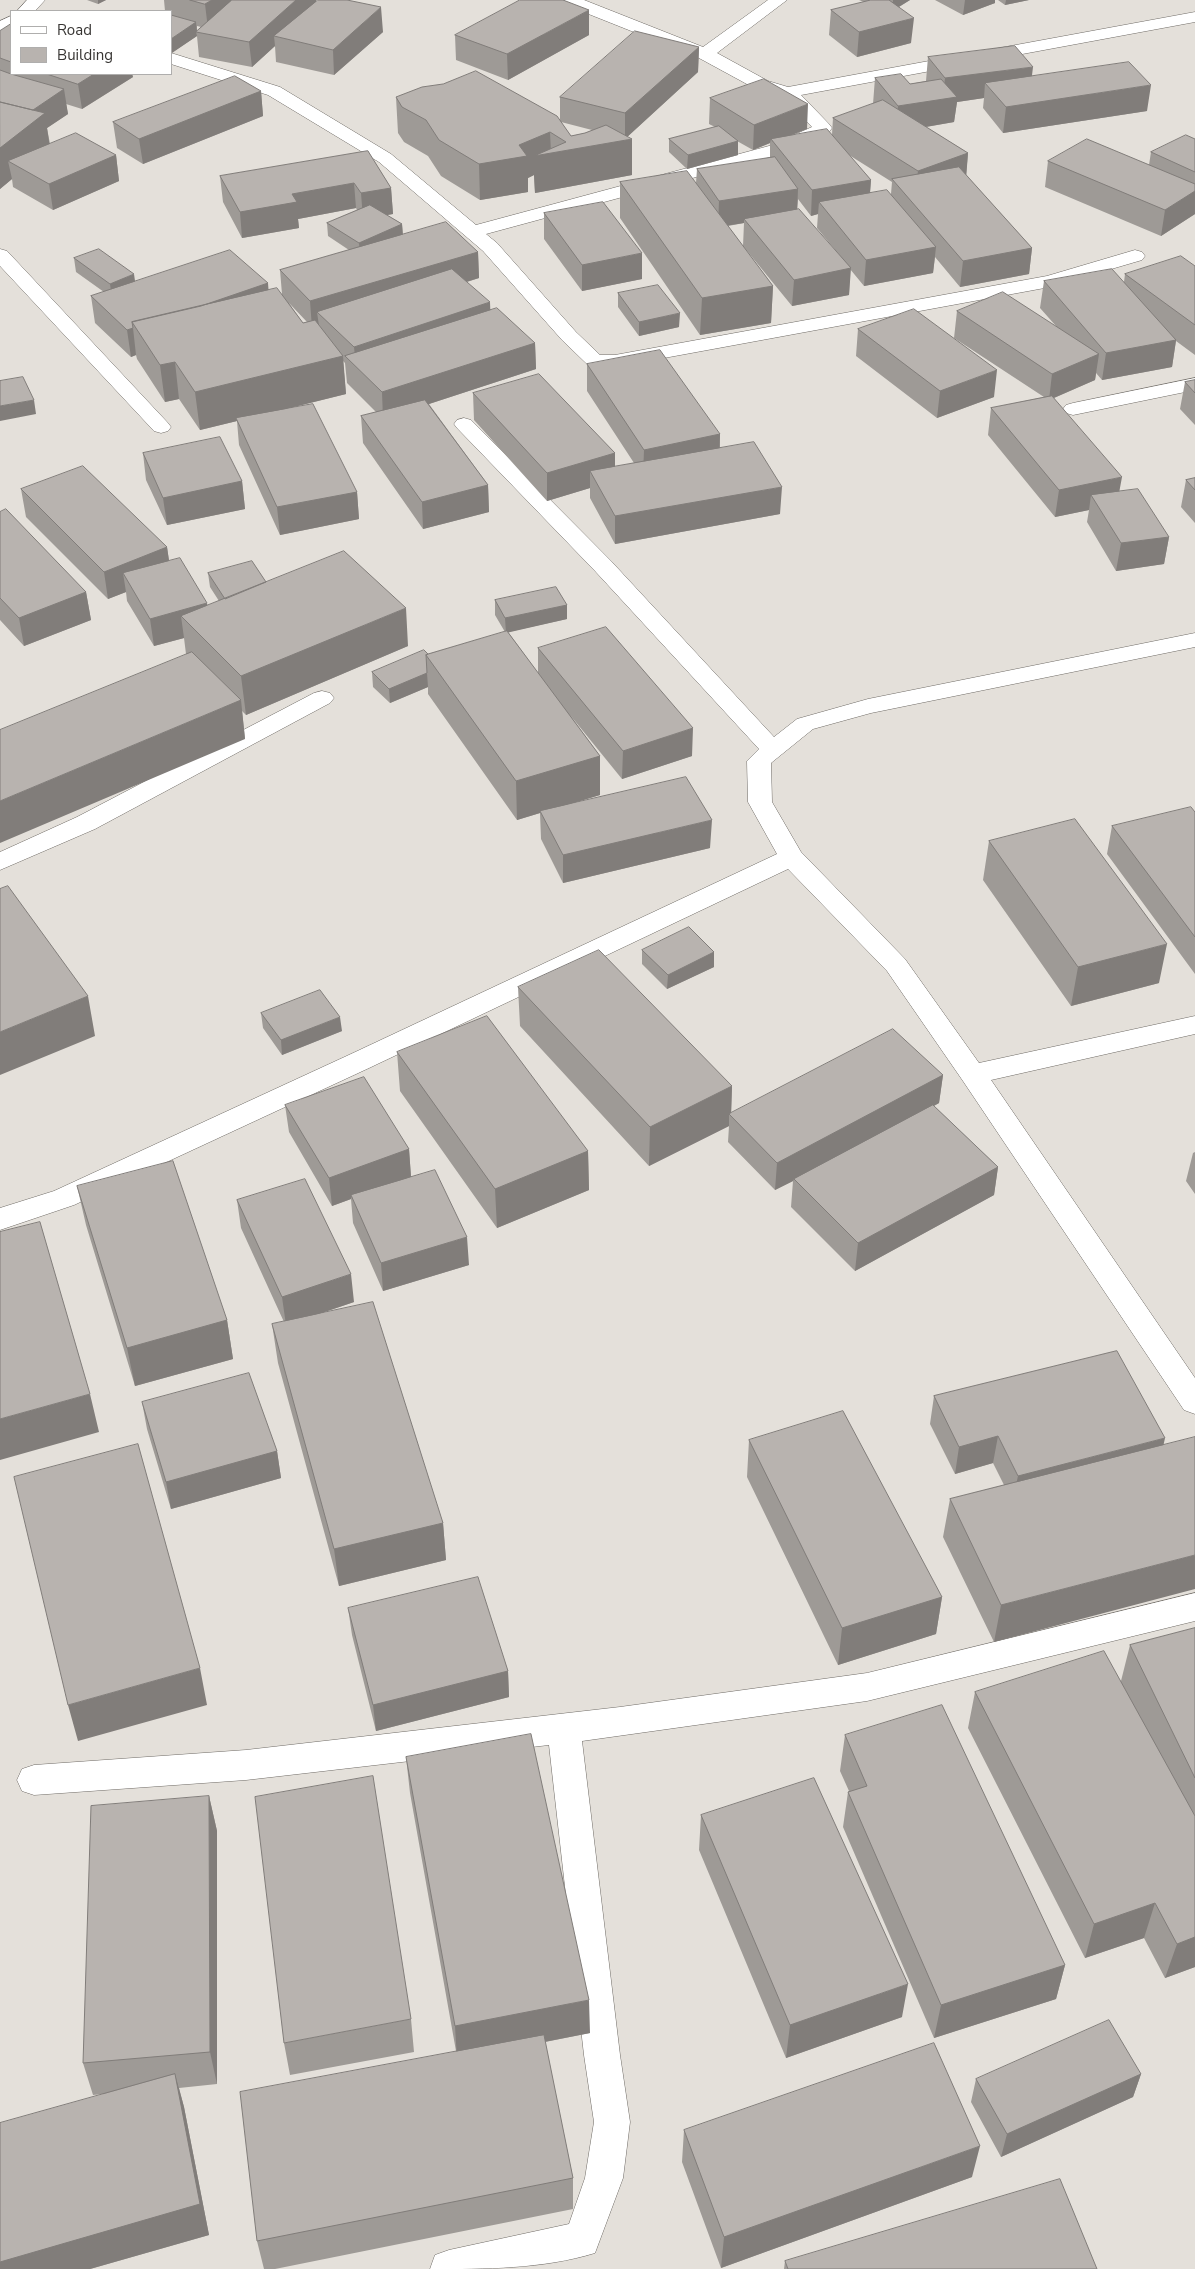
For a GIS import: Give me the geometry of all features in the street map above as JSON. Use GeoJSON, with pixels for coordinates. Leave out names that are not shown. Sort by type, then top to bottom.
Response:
{"type":"FeatureCollection","features":[{"type":"Feature","properties":{"kind":"street"},"geometry":{"type":"LineString","coordinates":[[26,10],[37,0]]}},
{"type":"Feature","properties":{"kind":"street"},"geometry":{"type":"LineString","coordinates":[[705,54],[779,0]]}},
{"type":"Feature","properties":{"kind":"street"},"geometry":{"type":"LineString","coordinates":[[572,1],[705,54],[762,85],[788,92],[1195,17]]}},
{"type":"Feature","properties":{"kind":"street"},"geometry":{"type":"LineString","coordinates":[[172,58],[274,91],[385,158],[490,247],[569,336],[595,361],[615,361],[1050,281],[1135,256]]}},
{"type":"Feature","properties":{"kind":"street"},"geometry":{"type":"LineString","coordinates":[[472,232],[776,150],[823,128],[788,92]]}},
{"type":"Feature","properties":{"kind":"street"},"geometry":{"type":"LineString","coordinates":[[0,255],[161,427]]}},
{"type":"Feature","properties":{"kind":"street"},"geometry":{"type":"LineString","coordinates":[[1073,409],[1195,384]]}},
{"type":"Feature","properties":{"kind":"street"},"geometry":{"type":"LineString","coordinates":[[464,424],[603,566],[772,749]]}},
{"type":"Feature","properties":{"kind":"street"},"geometry":{"type":"LineString","coordinates":[[1195,640],[868,706],[805,724],[759,761],[760,802],[791,857],[896,965],[973,1074],[1195,1402]]}},
{"type":"Feature","properties":{"kind":"street"},"geometry":{"type":"LineString","coordinates":[[0,862],[86,823],[322,698]]}},
{"type":"Feature","properties":{"kind":"street"},"geometry":{"type":"LineString","coordinates":[[0,1219],[64,1198],[360,1061],[791,857]]}},
{"type":"Feature","properties":{"kind":"street"},"geometry":{"type":"LineString","coordinates":[[973,1074],[1195,1025]]}},
{"type":"Feature","properties":{"kind":"street"},"geometry":{"type":"LineString","coordinates":[[34,1780],[246,1765],[564,1729],[867,1687],[1195,1608]]}},
{"type":"Feature","properties":{"kind":"street"},"geometry":{"type":"LineString","coordinates":[[449,2269],[582,2240],[604,2178],[612,2122],[602,2055],[564,1729]]}},
{"type":"Feature","properties":{"kind":"building"},"geometry":{"type":"Polygon","coordinates":[[[190,0],[212,0],[205,4],[190,0]]]}},
{"type":"Feature","properties":{"kind":"building"},"geometry":{"type":"Polygon","coordinates":[[[232,0],[296,0],[249,42],[196,32],[232,0]]]}},
{"type":"Feature","properties":{"kind":"building"},"geometry":{"type":"Polygon","coordinates":[[[318,0],[347,0],[381,7],[333,50],[274,36],[318,0]]]}},
{"type":"Feature","properties":{"kind":"building"},"geometry":{"type":"Polygon","coordinates":[[[520,0],[563,0],[589,10],[507,54],[455,35],[520,0]]]}},
{"type":"Feature","properties":{"kind":"building"},"geometry":{"type":"Polygon","coordinates":[[[871,0],[889,0],[914,18],[859,32],[831,10],[871,0]]]}},
{"type":"Feature","properties":{"kind":"building"},"geometry":{"type":"Polygon","coordinates":[[[172,15],[196,22],[172,38],[172,15]]]}},
{"type":"Feature","properties":{"kind":"building"},"geometry":{"type":"Polygon","coordinates":[[[10,25],[10,62],[0,58],[0,31],[10,25]]]}},
{"type":"Feature","properties":{"kind":"building"},"geometry":{"type":"Polygon","coordinates":[[[635,31],[699,47],[625,113],[560,97],[635,31]]]}},
{"type":"Feature","properties":{"kind":"building"},"geometry":{"type":"Polygon","coordinates":[[[1015,46],[1033,67],[945,78],[928,57],[1015,46]]]}},
{"type":"Feature","properties":{"kind":"building"},"geometry":{"type":"Polygon","coordinates":[[[1129,62],[1151,85],[1006,107],[985,83],[1129,62]]]}},
{"type":"Feature","properties":{"kind":"building"},"geometry":{"type":"Polygon","coordinates":[[[0,70],[10,75],[64,89],[33,110],[0,102],[0,70]]]}},
{"type":"Feature","properties":{"kind":"building"},"geometry":{"type":"Polygon","coordinates":[[[476,71],[557,116],[571,136],[606,125],[632,139],[534,156],[566,142],[550,132],[519,145],[527,156],[479,164],[439,140],[426,120],[402,107],[396,97],[422,87],[443,84],[476,71]]]}},
{"type":"Feature","properties":{"kind":"building"},"geometry":{"type":"Polygon","coordinates":[[[901,74],[910,84],[941,79],[957,97],[898,106],[875,78],[901,74]]]}},
{"type":"Feature","properties":{"kind":"building"},"geometry":{"type":"Polygon","coordinates":[[[50,75],[92,75],[78,84],[50,75]]]}},
{"type":"Feature","properties":{"kind":"building"},"geometry":{"type":"Polygon","coordinates":[[[235,76],[261,91],[139,139],[113,122],[235,76]]]}},
{"type":"Feature","properties":{"kind":"building"},"geometry":{"type":"Polygon","coordinates":[[[764,79],[808,104],[754,125],[710,98],[764,79]]]}},
{"type":"Feature","properties":{"kind":"building"},"geometry":{"type":"Polygon","coordinates":[[[883,100],[968,153],[918,171],[833,118],[883,100]]]}},
{"type":"Feature","properties":{"kind":"building"},"geometry":{"type":"Polygon","coordinates":[[[0,102],[45,113],[0,148],[0,102]]]}},
{"type":"Feature","properties":{"kind":"building"},"geometry":{"type":"Polygon","coordinates":[[[719,126],[738,141],[688,155],[669,139],[719,126]]]}},
{"type":"Feature","properties":{"kind":"building"},"geometry":{"type":"Polygon","coordinates":[[[827,129],[871,180],[812,190],[771,139],[827,129]]]}},
{"type":"Feature","properties":{"kind":"building"},"geometry":{"type":"Polygon","coordinates":[[[76,133],[116,155],[49,184],[8,161],[76,133]]]}},
{"type":"Feature","properties":{"kind":"building"},"geometry":{"type":"Polygon","coordinates":[[[1186,135],[1195,139],[1195,172],[1151,152],[1186,135]]]}},
{"type":"Feature","properties":{"kind":"building"},"geometry":{"type":"Polygon","coordinates":[[[1087,139],[1195,184],[1195,191],[1165,210],[1048,161],[1087,139]]]}},
{"type":"Feature","properties":{"kind":"building"},"geometry":{"type":"Polygon","coordinates":[[[368,151],[391,188],[361,193],[354,183],[292,194],[297,202],[240,212],[220,176],[368,151]]]}},
{"type":"Feature","properties":{"kind":"building"},"geometry":{"type":"Polygon","coordinates":[[[775,157],[798,189],[719,201],[697,169],[775,157]]]}},
{"type":"Feature","properties":{"kind":"building"},"geometry":{"type":"Polygon","coordinates":[[[959,167],[1032,248],[963,261],[892,179],[959,167]]]}},
{"type":"Feature","properties":{"kind":"building"},"geometry":{"type":"Polygon","coordinates":[[[687,171],[773,286],[702,298],[620,182],[687,171]]]}},
{"type":"Feature","properties":{"kind":"building"},"geometry":{"type":"Polygon","coordinates":[[[887,190],[936,247],[866,260],[819,202],[887,190]]]}},
{"type":"Feature","properties":{"kind":"building"},"geometry":{"type":"Polygon","coordinates":[[[603,202],[642,253],[582,265],[544,213],[603,202]]]}},
{"type":"Feature","properties":{"kind":"building"},"geometry":{"type":"Polygon","coordinates":[[[370,205],[402,224],[359,243],[327,223],[370,205]]]}},
{"type":"Feature","properties":{"kind":"building"},"geometry":{"type":"Polygon","coordinates":[[[799,209],[851,268],[794,280],[744,219],[799,209]]]}},
{"type":"Feature","properties":{"kind":"building"},"geometry":{"type":"Polygon","coordinates":[[[446,222],[478,252],[310,301],[280,270],[446,222]]]}},
{"type":"Feature","properties":{"kind":"building"},"geometry":{"type":"Polygon","coordinates":[[[99,249],[134,274],[110,284],[74,258],[99,249]]]}},
{"type":"Feature","properties":{"kind":"building"},"geometry":{"type":"Polygon","coordinates":[[[230,250],[268,283],[201,306],[132,322],[133,328],[127,330],[91,296],[230,250]]]}},
{"type":"Feature","properties":{"kind":"building"},"geometry":{"type":"Polygon","coordinates":[[[1181,256],[1195,266],[1195,325],[1125,274],[1181,256]]]}},
{"type":"Feature","properties":{"kind":"building"},"geometry":{"type":"Polygon","coordinates":[[[452,269],[490,302],[354,347],[317,312],[452,269]]]}},
{"type":"Feature","properties":{"kind":"building"},"geometry":{"type":"Polygon","coordinates":[[[1112,269],[1176,340],[1106,353],[1044,281],[1112,269]]]}},
{"type":"Feature","properties":{"kind":"building"},"geometry":{"type":"Polygon","coordinates":[[[658,285],[680,313],[639,322],[618,293],[658,285]]]}},
{"type":"Feature","properties":{"kind":"building"},"geometry":{"type":"Polygon","coordinates":[[[277,288],[303,323],[315,320],[343,356],[195,392],[175,362],[160,365],[132,322],[277,288]]]}},
{"type":"Feature","properties":{"kind":"building"},"geometry":{"type":"Polygon","coordinates":[[[1003,292],[1099,354],[1052,374],[957,311],[1003,292]]]}},
{"type":"Feature","properties":{"kind":"building"},"geometry":{"type":"Polygon","coordinates":[[[497,308],[535,343],[382,392],[345,356],[497,308]]]}},
{"type":"Feature","properties":{"kind":"building"},"geometry":{"type":"Polygon","coordinates":[[[914,309],[997,370],[940,391],[858,329],[914,309]]]}},
{"type":"Feature","properties":{"kind":"building"},"geometry":{"type":"Polygon","coordinates":[[[660,350],[720,434],[644,450],[587,364],[660,350]]]}},
{"type":"Feature","properties":{"kind":"building"},"geometry":{"type":"Polygon","coordinates":[[[539,374],[615,453],[547,473],[473,393],[539,374]]]}},
{"type":"Feature","properties":{"kind":"building"},"geometry":{"type":"Polygon","coordinates":[[[23,377],[34,400],[0,406],[0,381],[23,377]]]}},
{"type":"Feature","properties":{"kind":"building"},"geometry":{"type":"Polygon","coordinates":[[[1195,380],[1195,393],[1185,382],[1195,380]]]}},
{"type":"Feature","properties":{"kind":"building"},"geometry":{"type":"Polygon","coordinates":[[[1052,396],[1122,477],[1059,490],[991,408],[1052,396]]]}},
{"type":"Feature","properties":{"kind":"building"},"geometry":{"type":"Polygon","coordinates":[[[425,400],[488,485],[422,502],[361,416],[425,400]]]}},
{"type":"Feature","properties":{"kind":"building"},"geometry":{"type":"Polygon","coordinates":[[[313,404],[357,492],[277,507],[236,418],[313,404]]]}},
{"type":"Feature","properties":{"kind":"building"},"geometry":{"type":"Polygon","coordinates":[[[220,437],[242,481],[163,498],[143,453],[220,437]]]}},
{"type":"Feature","properties":{"kind":"building"},"geometry":{"type":"Polygon","coordinates":[[[754,442],[782,487],[615,516],[590,471],[754,442]]]}},
{"type":"Feature","properties":{"kind":"building"},"geometry":{"type":"Polygon","coordinates":[[[83,466],[167,547],[104,572],[21,489],[83,466]]]}},
{"type":"Feature","properties":{"kind":"building"},"geometry":{"type":"Polygon","coordinates":[[[1195,478],[1195,490],[1186,480],[1195,478]]]}},
{"type":"Feature","properties":{"kind":"building"},"geometry":{"type":"Polygon","coordinates":[[[1138,489],[1169,537],[1121,543],[1091,495],[1138,489]]]}},
{"type":"Feature","properties":{"kind":"building"},"geometry":{"type":"Polygon","coordinates":[[[6,509],[86,592],[19,618],[0,598],[0,512],[6,509]]]}},
{"type":"Feature","properties":{"kind":"building"},"geometry":{"type":"Polygon","coordinates":[[[344,551],[406,608],[241,676],[181,616],[344,551]]]}},
{"type":"Feature","properties":{"kind":"building"},"geometry":{"type":"Polygon","coordinates":[[[180,558],[207,603],[150,619],[123,573],[180,558]]]}},
{"type":"Feature","properties":{"kind":"building"},"geometry":{"type":"Polygon","coordinates":[[[252,561],[266,582],[225,599],[208,573],[252,561]]]}},
{"type":"Feature","properties":{"kind":"building"},"geometry":{"type":"Polygon","coordinates":[[[556,587],[567,605],[505,618],[495,600],[556,587]]]}},
{"type":"Feature","properties":{"kind":"building"},"geometry":{"type":"Polygon","coordinates":[[[606,627],[693,728],[623,751],[538,648],[606,627]]]}},
{"type":"Feature","properties":{"kind":"building"},"geometry":{"type":"Polygon","coordinates":[[[507,631],[600,756],[516,781],[426,655],[507,631]]]}},
{"type":"Feature","properties":{"kind":"building"},"geometry":{"type":"Polygon","coordinates":[[[424,650],[428,654],[426,655],[427,673],[389,689],[372,672],[424,650]]]}},
{"type":"Feature","properties":{"kind":"building"},"geometry":{"type":"Polygon","coordinates":[[[192,652],[241,700],[0,801],[0,730],[192,652]]]}},
{"type":"Feature","properties":{"kind":"building"},"geometry":{"type":"Polygon","coordinates":[[[686,777],[712,820],[563,855],[540,811],[686,777]]]}},
{"type":"Feature","properties":{"kind":"building"},"geometry":{"type":"Polygon","coordinates":[[[1191,807],[1195,812],[1195,937],[1112,826],[1191,807]]]}},
{"type":"Feature","properties":{"kind":"building"},"geometry":{"type":"Polygon","coordinates":[[[1075,819],[1167,944],[1078,967],[989,841],[1075,819]]]}},
{"type":"Feature","properties":{"kind":"building"},"geometry":{"type":"Polygon","coordinates":[[[8,886],[88,996],[0,1032],[0,889],[8,886]]]}},
{"type":"Feature","properties":{"kind":"building"},"geometry":{"type":"Polygon","coordinates":[[[689,927],[714,952],[668,975],[642,950],[689,927]]]}},
{"type":"Feature","properties":{"kind":"building"},"geometry":{"type":"Polygon","coordinates":[[[599,950],[732,1086],[650,1127],[518,987],[599,950]]]}},
{"type":"Feature","properties":{"kind":"building"},"geometry":{"type":"Polygon","coordinates":[[[320,990],[340,1017],[281,1040],[261,1013],[320,990]]]}},
{"type":"Feature","properties":{"kind":"building"},"geometry":{"type":"Polygon","coordinates":[[[487,1016],[588,1151],[495,1189],[397,1052],[487,1016]]]}},
{"type":"Feature","properties":{"kind":"building"},"geometry":{"type":"Polygon","coordinates":[[[893,1029],[943,1075],[777,1163],[729,1114],[893,1029]]]}},
{"type":"Feature","properties":{"kind":"building"},"geometry":{"type":"Polygon","coordinates":[[[364,1077],[409,1149],[329,1178],[285,1105],[364,1077]]]}},
{"type":"Feature","properties":{"kind":"building"},"geometry":{"type":"Polygon","coordinates":[[[933,1105],[998,1167],[858,1243],[794,1179],[933,1105]]]}},
{"type":"Feature","properties":{"kind":"building"},"geometry":{"type":"Polygon","coordinates":[[[173,1161],[227,1320],[127,1348],[77,1186],[173,1161]]]}},
{"type":"Feature","properties":{"kind":"building"},"geometry":{"type":"Polygon","coordinates":[[[435,1170],[467,1237],[381,1263],[351,1195],[435,1170]]]}},
{"type":"Feature","properties":{"kind":"building"},"geometry":{"type":"Polygon","coordinates":[[[305,1179],[351,1274],[282,1297],[237,1200],[305,1179]]]}},
{"type":"Feature","properties":{"kind":"building"},"geometry":{"type":"Polygon","coordinates":[[[40,1222],[90,1394],[0,1419],[0,1232],[40,1222]]]}},
{"type":"Feature","properties":{"kind":"building"},"geometry":{"type":"Polygon","coordinates":[[[373,1302],[443,1523],[334,1549],[272,1324],[373,1302]]]}},
{"type":"Feature","properties":{"kind":"building"},"geometry":{"type":"Polygon","coordinates":[[[1117,1351],[1165,1438],[1018,1476],[998,1436],[959,1447],[934,1396],[1117,1351]]]}},
{"type":"Feature","properties":{"kind":"building"},"geometry":{"type":"Polygon","coordinates":[[[249,1373],[277,1451],[166,1482],[142,1402],[249,1373]]]}},
{"type":"Feature","properties":{"kind":"building"},"geometry":{"type":"Polygon","coordinates":[[[843,1411],[942,1597],[842,1628],[749,1440],[843,1411]]]}},
{"type":"Feature","properties":{"kind":"building"},"geometry":{"type":"Polygon","coordinates":[[[1195,1437],[1195,1555],[1001,1605],[950,1499],[1195,1437]]]}},
{"type":"Feature","properties":{"kind":"building"},"geometry":{"type":"Polygon","coordinates":[[[138,1444],[200,1668],[68,1705],[14,1477],[138,1444]]]}},
{"type":"Feature","properties":{"kind":"building"},"geometry":{"type":"Polygon","coordinates":[[[478,1577],[508,1671],[373,1705],[348,1608],[478,1577]]]}},
{"type":"Feature","properties":{"kind":"building"},"geometry":{"type":"Polygon","coordinates":[[[1195,1628],[1195,1778],[1130,1645],[1195,1628]]]}},
{"type":"Feature","properties":{"kind":"building"},"geometry":{"type":"Polygon","coordinates":[[[1104,1651],[1195,1816],[1195,1937],[1177,1944],[1155,1903],[1094,1924],[975,1692],[1104,1651]]]}},
{"type":"Feature","properties":{"kind":"building"},"geometry":{"type":"Polygon","coordinates":[[[942,1705],[1065,1965],[941,2005],[848,1792],[867,1786],[845,1735],[942,1705]]]}},
{"type":"Feature","properties":{"kind":"building"},"geometry":{"type":"Polygon","coordinates":[[[531,1734],[589,2000],[455,2026],[406,1757],[531,1734]]]}},
{"type":"Feature","properties":{"kind":"building"},"geometry":{"type":"Polygon","coordinates":[[[373,1776],[411,2019],[284,2043],[255,1797],[373,1776]]]}},
{"type":"Feature","properties":{"kind":"building"},"geometry":{"type":"Polygon","coordinates":[[[814,1778],[908,1984],[790,2025],[701,1815],[814,1778]]]}},
{"type":"Feature","properties":{"kind":"building"},"geometry":{"type":"Polygon","coordinates":[[[209,1796],[210,2052],[83,2063],[91,1806],[209,1796]]]}},
{"type":"Feature","properties":{"kind":"building"},"geometry":{"type":"Polygon","coordinates":[[[1109,2020],[1141,2074],[1007,2134],[976,2079],[1109,2020]]]}},
{"type":"Feature","properties":{"kind":"building"},"geometry":{"type":"Polygon","coordinates":[[[544,2035],[573,2178],[257,2241],[240,2092],[544,2035]]]}},
{"type":"Feature","properties":{"kind":"building"},"geometry":{"type":"Polygon","coordinates":[[[934,2043],[980,2146],[724,2237],[684,2130],[934,2043]]]}},
{"type":"Feature","properties":{"kind":"building"},"geometry":{"type":"Polygon","coordinates":[[[175,2074],[200,2204],[0,2262],[0,2123],[175,2074]]]}},
{"type":"Feature","properties":{"kind":"building"},"geometry":{"type":"Polygon","coordinates":[[[1060,2179],[1097,2269],[788,2269],[785,2261],[1060,2179]]]}}]}
